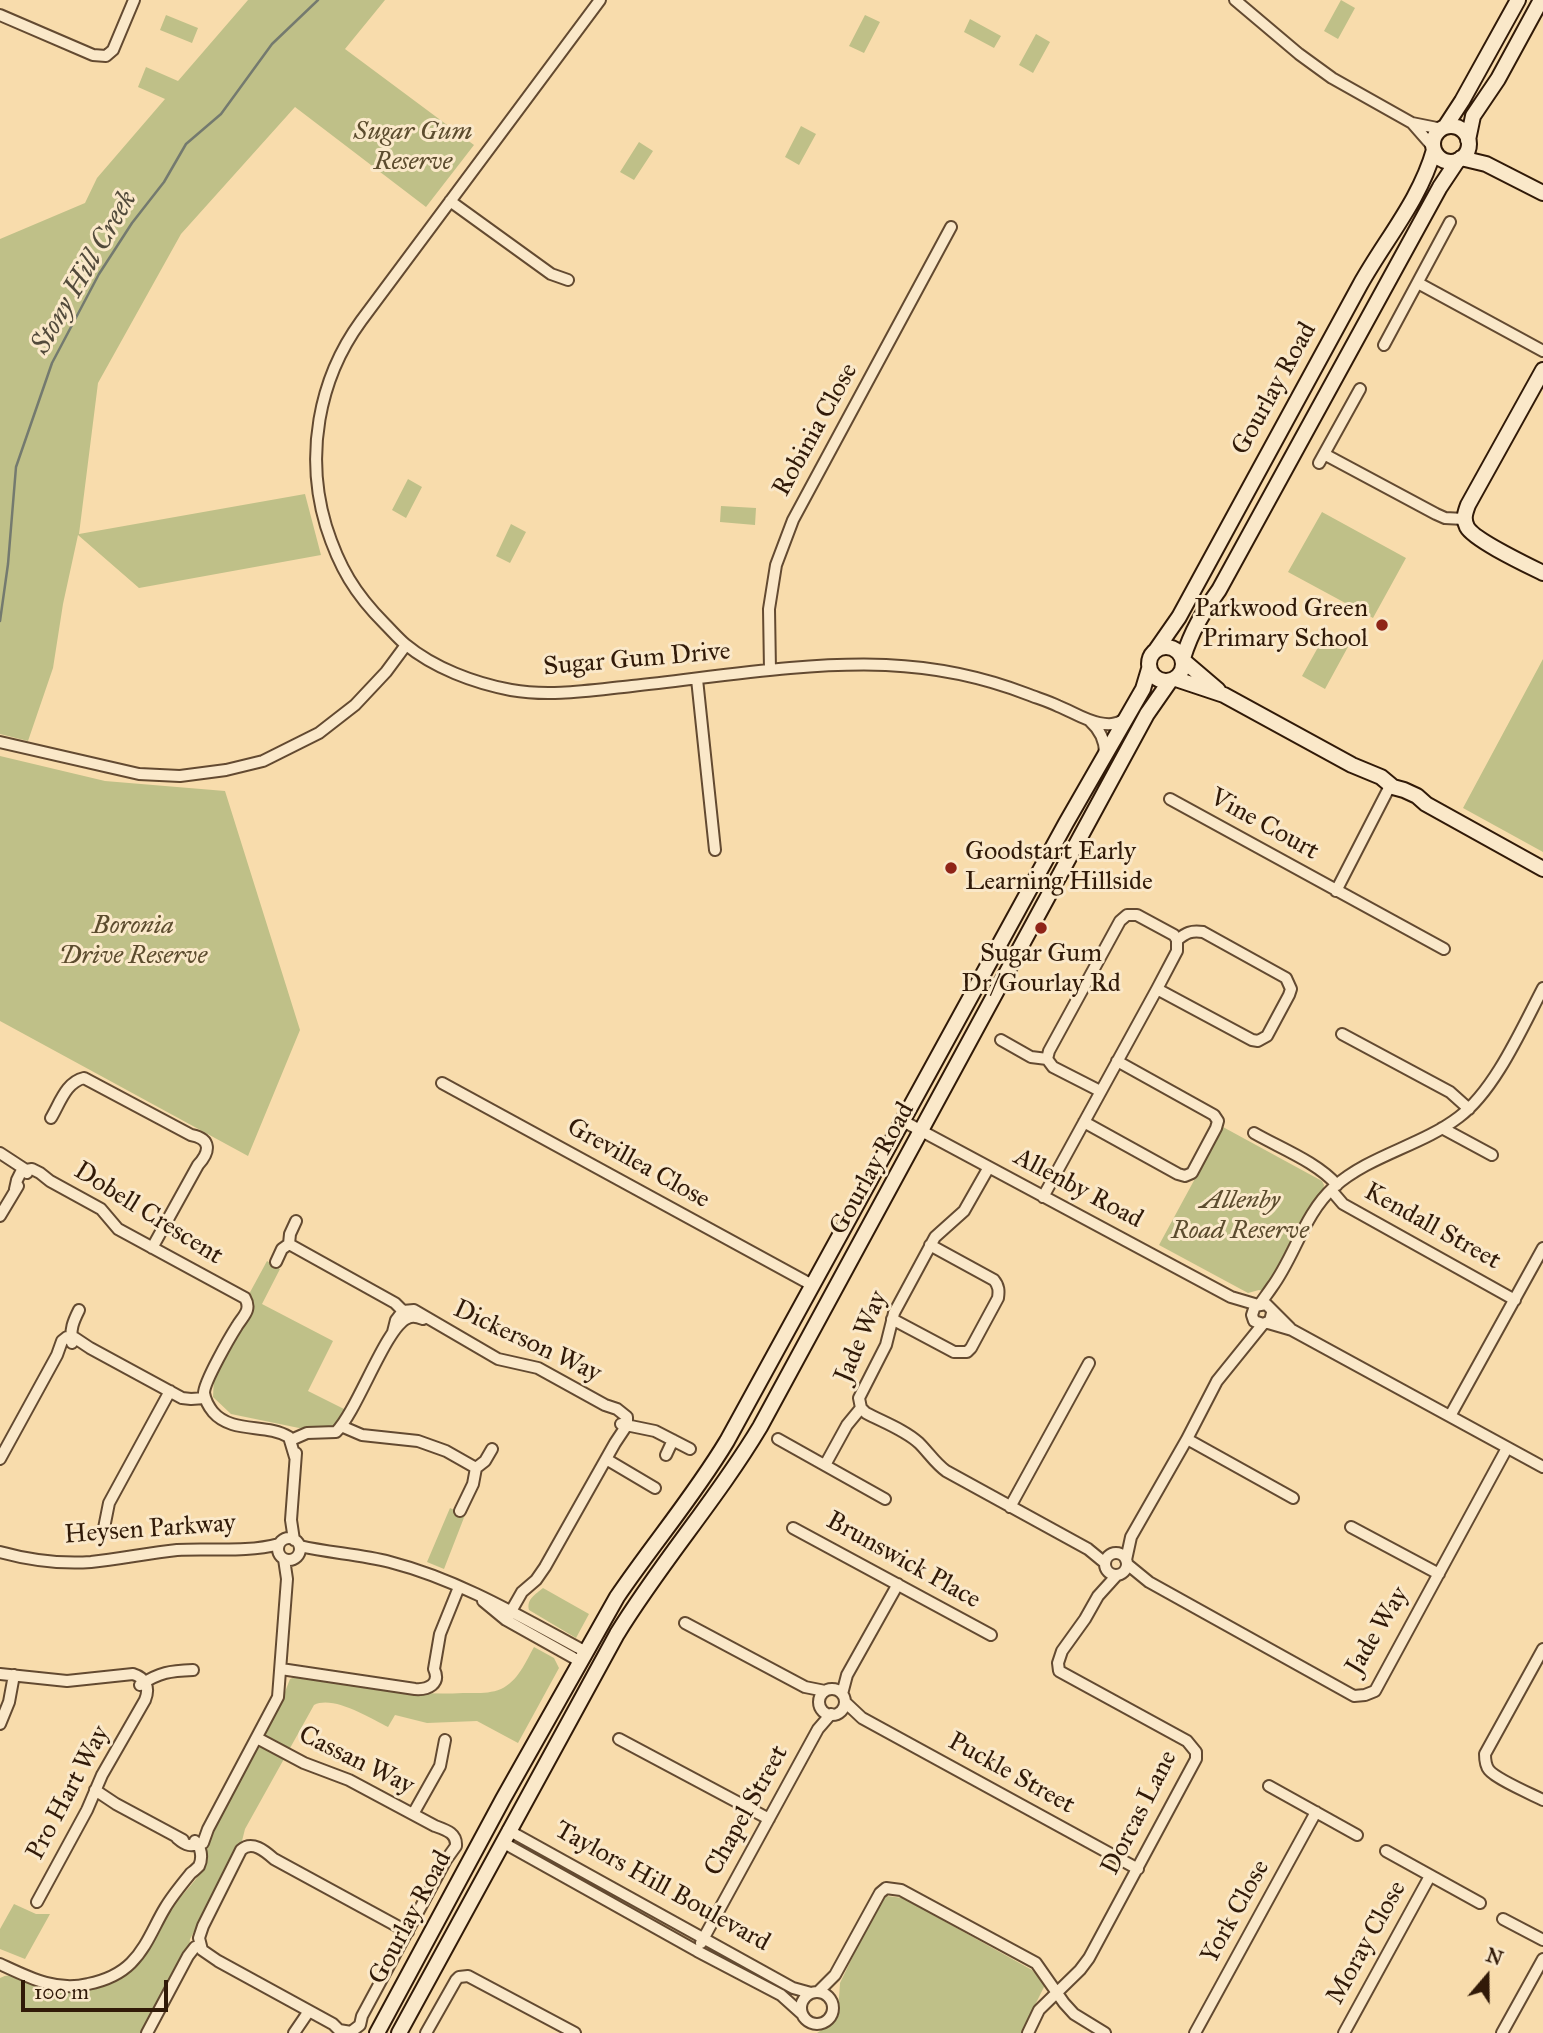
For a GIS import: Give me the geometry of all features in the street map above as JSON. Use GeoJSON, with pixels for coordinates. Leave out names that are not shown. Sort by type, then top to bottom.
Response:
{"type":"FeatureCollection","features":[{"type":"Feature","properties":{"kind":"main road"},"geometry":{"type":"LineString","coordinates":[[1464,151],[1447,162],[1437,155],[1434,148],[1435,136],[1462,102],[1518,0]]}},
{"type":"Feature","properties":{"kind":"main road","name":"Gourlay Road"},"geometry":{"type":"LineString","coordinates":[[1183,659],[1198,620],[1224,580],[1440,187],[1464,151],[1473,116],[1498,79],[1541,0]]}},
{"type":"Feature","properties":{"kind":"main road"},"geometry":{"type":"LineString","coordinates":[[1443,128],[1451,126],[1462,130],[1464,151]]}},
{"type":"Feature","properties":{"kind":"main road","name":"Gourlay Road"},"geometry":{"type":"LineString","coordinates":[[1156,650],[1179,617],[1373,261],[1418,192],[1429,169],[1434,148]]}},
{"type":"Feature","properties":{"kind":"main road"},"geometry":{"type":"LineString","coordinates":[[1464,151],[1543,193]]}},
{"type":"Feature","properties":{"kind":"main road"},"geometry":{"type":"LineString","coordinates":[[1542,373],[1468,505],[1464,519],[1467,528],[1479,538],[1543,573]]}},
{"type":"Feature","properties":{"kind":"main road"},"geometry":{"type":"LineString","coordinates":[[1224,695],[1171,647],[1156,650],[1150,659],[1149,669],[1160,681],[1173,680],[1224,695],[1352,765],[1388,790],[1426,804],[1543,869]]}},
{"type":"Feature","properties":{"kind":"main road"},"geometry":{"type":"LineString","coordinates":[[1173,680],[1182,671],[1183,659]]}},
{"type":"Feature","properties":{"kind":"main road","name":"Gourlay Road"},"geometry":{"type":"LineString","coordinates":[[377,2033],[617,1597],[709,1471],[1105,753],[1143,689],[1149,669]]}},
{"type":"Feature","properties":{"kind":"main road","name":"Gourlay Road"},"geometry":{"type":"LineString","coordinates":[[399,2033],[617,1634],[644,1591],[742,1457],[1147,714],[1173,680]]}},
{"type":"Feature","properties":{"kind":"main road"},"geometry":{"type":"LineString","coordinates":[[812,1285],[831,1296]]}},
{"type":"Feature","properties":{"kind":"main road"},"geometry":{"type":"LineString","coordinates":[[583,1657],[600,1668]]}},
{"type":"Feature","properties":{"kind":"main road"},"geometry":{"type":"LineString","coordinates":[[488,1827],[505,1836]]}},
{"type":"Feature","properties":{"kind":"street"},"geometry":{"type":"LineString","coordinates":[[0,15],[93,55],[106,56],[113,50],[134,0]]}},
{"type":"Feature","properties":{"kind":"street","name":"Sugar Gum Drive"},"geometry":{"type":"LineString","coordinates":[[600,0],[349,336],[340,353],[318,420],[316,472],[321,510],[331,541],[345,573],[363,602],[406,645],[475,681],[512,690],[546,694],[819,665],[887,665],[974,677],[1010,687],[1088,720],[1115,725],[1125,719]]}},
{"type":"Feature","properties":{"kind":"street"},"geometry":{"type":"LineString","coordinates":[[1235,0],[1332,78],[1412,124],[1434,148]]}},
{"type":"Feature","properties":{"kind":"street"},"geometry":{"type":"LineString","coordinates":[[1412,124],[1443,128]]}},
{"type":"Feature","properties":{"kind":"street"},"geometry":{"type":"LineString","coordinates":[[450,201],[551,274],[568,280]]}},
{"type":"Feature","properties":{"kind":"street"},"geometry":{"type":"LineString","coordinates":[[1384,345],[1450,222]]}},
{"type":"Feature","properties":{"kind":"street","name":"Robinia Close"},"geometry":{"type":"LineString","coordinates":[[770,670],[769,609],[776,565],[793,520],[951,228]]}},
{"type":"Feature","properties":{"kind":"street"},"geometry":{"type":"LineString","coordinates":[[1418,283],[1543,351]]}},
{"type":"Feature","properties":{"kind":"street"},"geometry":{"type":"LineString","coordinates":[[1360,389],[1322,458],[1445,518],[1464,519]]}},
{"type":"Feature","properties":{"kind":"street"},"geometry":{"type":"LineString","coordinates":[[0,742],[139,775],[180,776],[226,770],[263,761],[319,733],[355,705],[386,672],[406,645]]}},
{"type":"Feature","properties":{"kind":"street"},"geometry":{"type":"LineString","coordinates":[[697,679],[715,850]]}},
{"type":"Feature","properties":{"kind":"street"},"geometry":{"type":"LineString","coordinates":[[1088,720],[1096,726],[1105,741],[1105,753]]}},
{"type":"Feature","properties":{"kind":"street","name":"Vine Court"},"geometry":{"type":"LineString","coordinates":[[1336,891],[1388,790]]}},
{"type":"Feature","properties":{"kind":"street","name":"Vine Court"},"geometry":{"type":"LineString","coordinates":[[1170,799],[1444,949]]}},
{"type":"Feature","properties":{"kind":"street"},"geometry":{"type":"LineString","coordinates":[[1043,1196],[1177,951],[1174,935],[1137,915],[1127,915],[1120,921],[1049,1051],[1048,1059],[1053,1067],[1100,1091]]}},
{"type":"Feature","properties":{"kind":"street"},"geometry":{"type":"LineString","coordinates":[[1157,989],[1258,1041],[1267,1036],[1289,995],[1291,989],[1286,978],[1202,932],[1193,930],[1177,940]]}},
{"type":"Feature","properties":{"kind":"street"},"geometry":{"type":"LineString","coordinates":[[1123,1568],[1110,1574],[1109,1560],[1131,1537],[1217,1381],[1242,1351],[1262,1314],[1272,1287],[1309,1221],[1334,1187],[1366,1165],[1442,1128],[1469,1109],[1486,1090],[1543,988]]}},
{"type":"Feature","properties":{"kind":"street"},"geometry":{"type":"LineString","coordinates":[[1342,1034],[1450,1092],[1469,1109]]}},
{"type":"Feature","properties":{"kind":"street"},"geometry":{"type":"LineString","coordinates":[[1001,1040],[1031,1057],[1048,1059]]}},
{"type":"Feature","properties":{"kind":"street"},"geometry":{"type":"LineString","coordinates":[[1084,1122],[1178,1174],[1185,1176],[1192,1173],[1216,1128],[1214,1115],[1117,1061]]}},
{"type":"Feature","properties":{"kind":"street"},"geometry":{"type":"LineString","coordinates":[[51,1118],[68,1087],[84,1079],[191,1135],[200,1146],[198,1165],[152,1248]]}},
{"type":"Feature","properties":{"kind":"street","name":"Grevillea Close"},"geometry":{"type":"LineString","coordinates":[[442,1083],[812,1285]]}},
{"type":"Feature","properties":{"kind":"street","name":"Allenby Road"},"geometry":{"type":"LineString","coordinates":[[903,1121],[1543,1467]]}},
{"type":"Feature","properties":{"kind":"street"},"geometry":{"type":"LineString","coordinates":[[1442,1128],[1492,1155]]}},
{"type":"Feature","properties":{"kind":"street","name":"Kendall Street"},"geometry":{"type":"LineString","coordinates":[[1254,1133],[1328,1175],[1343,1204],[1515,1300]]}},
{"type":"Feature","properties":{"kind":"street","name":"Dobell Crescent"},"geometry":{"type":"LineString","coordinates":[[0,1153],[27,1173],[50,1181],[101,1209],[118,1229],[221,1286],[241,1301],[239,1322],[205,1385],[205,1398]]}},
{"type":"Feature","properties":{"kind":"street","name":"Jade Way"},"geometry":{"type":"LineString","coordinates":[[989,1167],[964,1210],[942,1229],[930,1245],[892,1319],[886,1345],[859,1398],[861,1408],[910,1436],[920,1444],[934,1463],[946,1471],[1109,1560]]}},
{"type":"Feature","properties":{"kind":"street"},"geometry":{"type":"LineString","coordinates":[[0,1216],[27,1173]]}},
{"type":"Feature","properties":{"kind":"street"},"geometry":{"type":"LineString","coordinates":[[276,1262],[282,1249],[289,1244],[296,1221]]}},
{"type":"Feature","properties":{"kind":"street"},"geometry":{"type":"LineString","coordinates":[[71,1340],[182,1398],[205,1398],[214,1414],[237,1425],[272,1430],[294,1438],[307,1433],[336,1432],[404,1315],[395,1303],[289,1244]]}},
{"type":"Feature","properties":{"kind":"street"},"geometry":{"type":"LineString","coordinates":[[892,1319],[954,1352],[967,1352],[998,1298],[998,1285],[994,1280],[930,1245]]}},
{"type":"Feature","properties":{"kind":"street"},"geometry":{"type":"LineString","coordinates":[[1450,1416],[1543,1248]]}},
{"type":"Feature","properties":{"kind":"street"},"geometry":{"type":"LineString","coordinates":[[0,1460],[57,1355],[71,1340],[72,1323],[79,1310]]}},
{"type":"Feature","properties":{"kind":"street","name":"Dickerson Way"},"geometry":{"type":"LineString","coordinates":[[404,1315],[429,1321],[498,1359],[538,1368],[605,1405],[624,1424]]}},
{"type":"Feature","properties":{"kind":"street"},"geometry":{"type":"LineString","coordinates":[[1010,1507],[1089,1363]]}},
{"type":"Feature","properties":{"kind":"street"},"geometry":{"type":"LineString","coordinates":[[104,1528],[108,1503],[170,1391]]}},
{"type":"Feature","properties":{"kind":"street"},"geometry":{"type":"LineString","coordinates":[[825,1465],[847,1425],[861,1408]]}},
{"type":"Feature","properties":{"kind":"street"},"geometry":{"type":"LineString","coordinates":[[508,1615],[522,1592],[536,1580],[545,1567],[624,1424],[655,1431],[690,1450]]}},
{"type":"Feature","properties":{"kind":"street"},"geometry":{"type":"LineString","coordinates":[[341,1426],[362,1435],[418,1441],[446,1451],[476,1468]]}},
{"type":"Feature","properties":{"kind":"street"},"geometry":{"type":"LineString","coordinates":[[1,1967],[52,1985],[72,1987],[107,1978],[131,1963],[145,1946],[165,1909],[193,1872],[196,1844],[208,1829],[278,1697],[295,1457],[294,1438]]}},
{"type":"Feature","properties":{"kind":"street"},"geometry":{"type":"LineString","coordinates":[[778,1439],[886,1499]]}},
{"type":"Feature","properties":{"kind":"street"},"geometry":{"type":"LineString","coordinates":[[1186,1439],[1293,1498]]}},
{"type":"Feature","properties":{"kind":"street"},"geometry":{"type":"LineString","coordinates":[[666,1455],[673,1440]]}},
{"type":"Feature","properties":{"kind":"street","name":"Jade Way"},"geometry":{"type":"LineString","coordinates":[[1123,1568],[1354,1696],[1365,1695],[1375,1691],[1507,1448]]}},
{"type":"Feature","properties":{"kind":"street"},"geometry":{"type":"LineString","coordinates":[[460,1511],[473,1484],[476,1468],[485,1461],[492,1449]]}},
{"type":"Feature","properties":{"kind":"street"},"geometry":{"type":"LineString","coordinates":[[606,1459],[655,1488]]}},
{"type":"Feature","properties":{"kind":"street"},"geometry":{"type":"LineString","coordinates":[[1351,1527],[1438,1574]]}},
{"type":"Feature","properties":{"kind":"street","name":"Brunswick Place"},"geometry":{"type":"LineString","coordinates":[[793,1528],[991,1635]]}},
{"type":"Feature","properties":{"kind":"street"},"geometry":{"type":"LineString","coordinates":[[1123,1568],[1131,1537]]}},
{"type":"Feature","properties":{"kind":"street","name":"Heysen Parkway"},"geometry":{"type":"LineString","coordinates":[[0,1552],[69,1562],[92,1562],[177,1550],[289,1550]]}},
{"type":"Feature","properties":{"kind":"street"},"geometry":{"type":"LineString","coordinates":[[289,1550],[354,1555],[418,1571],[477,1595],[583,1657]]}},
{"type":"Feature","properties":{"kind":"street"},"geometry":{"type":"LineString","coordinates":[[1109,1560],[1121,1555],[1123,1568]]}},
{"type":"Feature","properties":{"kind":"street","name":"Dorcas Lane"},"geometry":{"type":"LineString","coordinates":[[1098,1596],[1109,1560]]}},
{"type":"Feature","properties":{"kind":"street","name":"Dorcas Lane"},"geometry":{"type":"LineString","coordinates":[[1028,2033],[1040,2010],[1080,1970],[1088,1958],[1196,1759],[1196,1752],[1187,1741],[1059,1671],[1058,1663],[1062,1651],[1098,1596],[1123,1568]]}},
{"type":"Feature","properties":{"kind":"street","name":"Chapel Street"},"geometry":{"type":"LineString","coordinates":[[697,1951],[898,1584]]}},
{"type":"Feature","properties":{"kind":"street"},"geometry":{"type":"LineString","coordinates":[[281,1669],[405,1686],[427,1682],[434,1669],[440,1634],[459,1587]]}},
{"type":"Feature","properties":{"kind":"street"},"geometry":{"type":"LineString","coordinates":[[685,1623],[832,1702]]}},
{"type":"Feature","properties":{"kind":"street"},"geometry":{"type":"LineString","coordinates":[[1543,1649],[1485,1754],[1485,1762],[1496,1776],[1543,1800]]}},
{"type":"Feature","properties":{"kind":"street"},"geometry":{"type":"LineString","coordinates":[[0,1674],[67,1681],[133,1674],[140,1676],[143,1684],[168,1671],[193,1670]]}},
{"type":"Feature","properties":{"kind":"street"},"geometry":{"type":"LineString","coordinates":[[0,1724],[9,1702],[14,1675]]}},
{"type":"Feature","properties":{"kind":"street","name":"Pro Hart Way"},"geometry":{"type":"LineString","coordinates":[[37,1902],[141,1705],[143,1684]]}},
{"type":"Feature","properties":{"kind":"street","name":"Puckle Street"},"geometry":{"type":"LineString","coordinates":[[832,1702],[1138,1869]]}},
{"type":"Feature","properties":{"kind":"street","name":"Cassan Way"},"geometry":{"type":"LineString","coordinates":[[198,1948],[203,1955],[333,2024],[350,2026],[362,2016],[446,1860],[450,1847],[449,1839],[435,1826],[349,1780],[304,1763],[257,1738]]}},
{"type":"Feature","properties":{"kind":"street"},"geometry":{"type":"LineString","coordinates":[[619,1739],[769,1819]]}},
{"type":"Feature","properties":{"kind":"street"},"geometry":{"type":"LineString","coordinates":[[413,1814],[440,1766],[444,1740]]}},
{"type":"Feature","properties":{"kind":"street"},"geometry":{"type":"LineString","coordinates":[[1269,1786],[1357,1835]]}},
{"type":"Feature","properties":{"kind":"street"},"geometry":{"type":"LineString","coordinates":[[94,1792],[177,1838],[196,1844]]}},
{"type":"Feature","properties":{"kind":"street","name":"York Close"},"geometry":{"type":"LineString","coordinates":[[1195,2033],[1316,1812]]}},
{"type":"Feature","properties":{"kind":"street","name":"Taylors Hill Boulevard"},"geometry":{"type":"LineString","coordinates":[[505,1836],[793,1988],[815,1992]]}},
{"type":"Feature","properties":{"kind":"street","name":"Taylors Hill Boulevard"},"geometry":{"type":"LineString","coordinates":[[505,1836],[697,1951],[781,1995],[803,2016]]}},
{"type":"Feature","properties":{"kind":"street","name":"Moray Close"},"geometry":{"type":"LineString","coordinates":[[1385,1851],[1480,1903]]}},
{"type":"Feature","properties":{"kind":"street"},"geometry":{"type":"LineString","coordinates":[[147,2033],[184,1965],[198,1948],[203,1926],[235,1866],[249,1853],[274,1859],[408,1932]]}},
{"type":"Feature","properties":{"kind":"street","name":"Moray Close"},"geometry":{"type":"LineString","coordinates":[[1344,2033],[1430,1876]]}},
{"type":"Feature","properties":{"kind":"street"},"geometry":{"type":"LineString","coordinates":[[803,2016],[815,2028],[831,2015],[835,1975],[880,1892],[886,1888],[901,1890],[1035,1963],[1074,2014],[1105,2033]]}},
{"type":"Feature","properties":{"kind":"street"},"geometry":{"type":"LineString","coordinates":[[1503,1919],[1543,1940]]}},
{"type":"Feature","properties":{"kind":"street"},"geometry":{"type":"LineString","coordinates":[[1502,2033],[1543,1959]]}},
{"type":"Feature","properties":{"kind":"street"},"geometry":{"type":"LineString","coordinates":[[804,2033],[801,2003],[835,1975]]}},
{"type":"Feature","properties":{"kind":"street"},"geometry":{"type":"LineString","coordinates":[[426,2033],[456,1980],[468,1976],[575,2033]]}},
{"type":"Feature","properties":{"kind":"street"},"geometry":{"type":"LineString","coordinates":[[815,1992],[823,1993],[831,2000]]}},
{"type":"Feature","properties":{"kind":"street"},"geometry":{"type":"LineString","coordinates":[[295,2032],[307,2010]]}},
{"type":"Feature","properties":{"kind":"green space","name":"Sugar Gum Reserve"},"geometry":{"type":"Polygon","coordinates":[[[248,0],[385,0],[345,49],[474,145],[426,207],[295,107],[181,234],[98,383],[79,534],[305,494],[321,555],[139,588],[78,535],[53,668],[28,741],[0,734],[0,239],[85,203],[97,178],[165,99],[138,87],[146,67],[178,81],[248,0]]]}},
{"type":"Feature","properties":{"kind":"green space"},"geometry":{"type":"Polygon","coordinates":[[[1341,0],[1355,8],[1338,39],[1324,31],[1341,0]]]}},
{"type":"Feature","properties":{"kind":"green space"},"geometry":{"type":"Polygon","coordinates":[[[166,15],[198,28],[192,43],[160,30],[166,15]]]}},
{"type":"Feature","properties":{"kind":"green space"},"geometry":{"type":"Polygon","coordinates":[[[865,15],[880,22],[864,53],[849,46],[865,15]]]}},
{"type":"Feature","properties":{"kind":"green space"},"geometry":{"type":"Polygon","coordinates":[[[970,19],[1001,36],[994,48],[964,32],[970,19]]]}},
{"type":"Feature","properties":{"kind":"green space"},"geometry":{"type":"Polygon","coordinates":[[[1036,34],[1050,42],[1033,73],[1019,65],[1036,34]]]}},
{"type":"Feature","properties":{"kind":"green space"},"geometry":{"type":"Polygon","coordinates":[[[801,126],[816,134],[799,165],[785,157],[801,126]]]}},
{"type":"Feature","properties":{"kind":"green space"},"geometry":{"type":"Polygon","coordinates":[[[639,142],[653,151],[634,180],[620,172],[639,142]]]}},
{"type":"Feature","properties":{"kind":"green space"},"geometry":{"type":"Polygon","coordinates":[[[408,479],[422,487],[406,518],[392,510],[408,479]]]}},
{"type":"Feature","properties":{"kind":"green space"},"geometry":{"type":"Polygon","coordinates":[[[721,506],[756,508],[755,525],[720,522],[721,506]]]}},
{"type":"Feature","properties":{"kind":"green space"},"geometry":{"type":"Polygon","coordinates":[[[1322,512],[1406,558],[1373,618],[1288,572],[1322,512]]]}},
{"type":"Feature","properties":{"kind":"green space"},"geometry":{"type":"Polygon","coordinates":[[[511,524],[526,532],[510,563],[496,556],[511,524]]]}},
{"type":"Feature","properties":{"kind":"green space"},"geometry":{"type":"Polygon","coordinates":[[[1326,633],[1349,645],[1325,689],[1302,676],[1326,633]]]}},
{"type":"Feature","properties":{"kind":"green space"},"geometry":{"type":"Polygon","coordinates":[[[1543,659],[1543,852],[1463,808],[1543,659]]]}},
{"type":"Feature","properties":{"kind":"green space","name":"Boronia Drive Reserve"},"geometry":{"type":"Polygon","coordinates":[[[0,756],[105,781],[225,791],[300,1030],[248,1156],[0,1021],[0,756]]]}},
{"type":"Feature","properties":{"kind":"green space","name":"Allenby Road Reserve"},"geometry":{"type":"Polygon","coordinates":[[[1223,1127],[1322,1181],[1324,1185],[1264,1291],[1248,1293],[1159,1245],[1223,1127]]]}},
{"type":"Feature","properties":{"kind":"green space"},"geometry":{"type":"Polygon","coordinates":[[[267,1261],[280,1269],[262,1304],[333,1341],[308,1391],[346,1410],[337,1427],[299,1428],[231,1414],[213,1397],[214,1378],[250,1313],[248,1296],[267,1261]]]}},
{"type":"Feature","properties":{"kind":"green space"},"geometry":{"type":"Polygon","coordinates":[[[450,1508],[465,1515],[444,1569],[427,1562],[450,1508]]]}},
{"type":"Feature","properties":{"kind":"green space"},"geometry":{"type":"Polygon","coordinates":[[[543,1588],[589,1614],[576,1638],[529,1610],[530,1600],[543,1588]]]}},
{"type":"Feature","properties":{"kind":"green space"},"geometry":{"type":"Polygon","coordinates":[[[534,1647],[554,1658],[559,1668],[518,1743],[477,1721],[427,1723],[395,1715],[388,1727],[341,1705],[314,1705],[245,1829],[241,1845],[190,1939],[189,1949],[142,2033],[0,2033],[0,1978],[13,1976],[49,1990],[80,1991],[122,1975],[145,1954],[169,1912],[202,1870],[204,1849],[278,1710],[290,1679],[297,1676],[400,1692],[487,1692],[507,1686],[520,1671],[534,1647]]]}},
{"type":"Feature","properties":{"kind":"green space"},"geometry":{"type":"Polygon","coordinates":[[[887,1896],[903,1898],[1032,1970],[1045,1985],[1021,2033],[817,2033],[833,2022],[838,2012],[840,1983],[877,1906],[887,1896]]]}},
{"type":"Feature","properties":{"kind":"green space"},"geometry":{"type":"Polygon","coordinates":[[[14,1904],[36,1914],[50,1914],[25,1959],[0,1949],[0,1929],[14,1904]]]}},
{"type":"Feature","properties":{"kind":"waterway","name":"Stony Hill Creek"},"geometry":{"type":"LineString","coordinates":[[0,621],[16,467],[52,363],[99,274],[132,223],[164,182],[186,144],[221,114],[272,44],[318,0]]}},
{"type":"Feature","properties":{"kind":"place","name":"Parkwood Green Primary School"},"geometry":{"type":"Point","coordinates":[1382,625]}},
{"type":"Feature","properties":{"kind":"place","name":"Goodstart Early Learning Hillside"},"geometry":{"type":"Point","coordinates":[951,868]}},
{"type":"Feature","properties":{"kind":"place","name":"Sugar Gum Dr/Gourlay Rd"},"geometry":{"type":"Point","coordinates":[1041,928]}}]}
